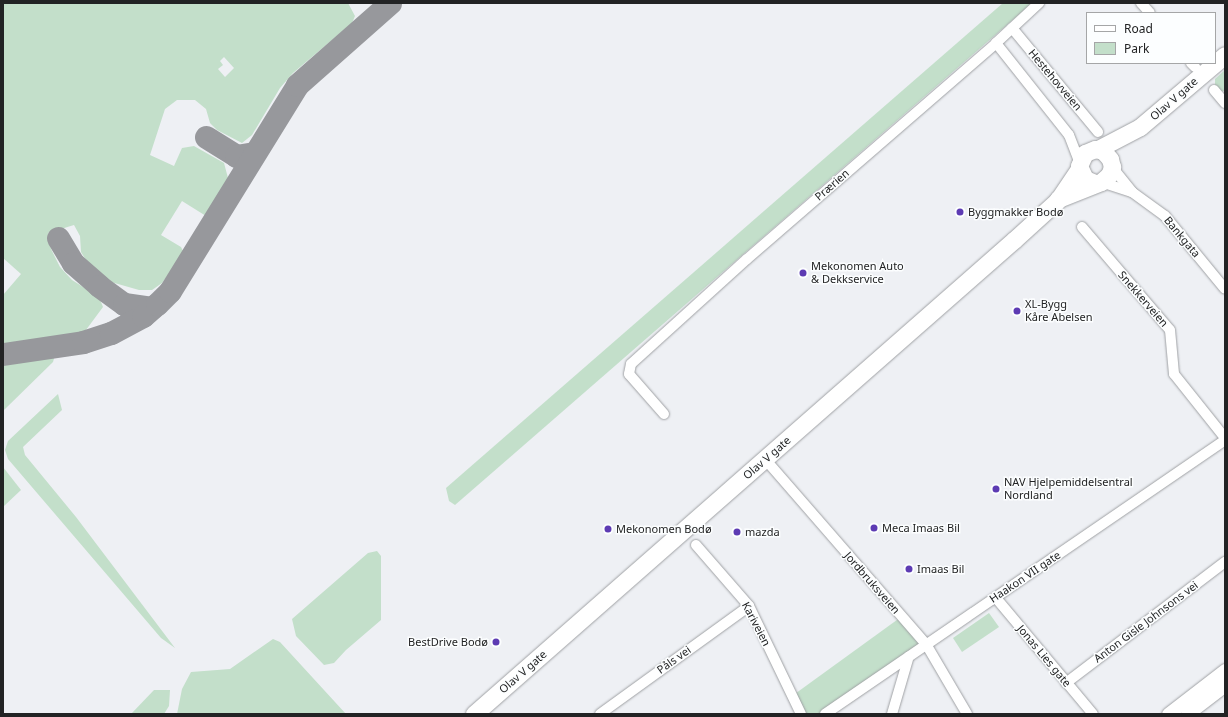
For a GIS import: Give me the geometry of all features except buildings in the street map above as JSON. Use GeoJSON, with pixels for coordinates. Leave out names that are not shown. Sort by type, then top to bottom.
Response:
{"type":"FeatureCollection","features":[{"type":"Feature","properties":{"kind":"highway","name":"Olav V gate"},"geometry":{"type":"LineString","coordinates":[[1216,62],[1225,54]]}},
{"type":"Feature","properties":{"kind":"highway","name":"Olav V gate"},"geometry":{"type":"LineString","coordinates":[[1112,165],[1140,127],[1213,64]]}},
{"type":"Feature","properties":{"kind":"highway","name":"Olav V gate"},"geometry":{"type":"LineString","coordinates":[[1095,149],[1140,127]]}},
{"type":"Feature","properties":{"kind":"highway"},"geometry":{"type":"LineString","coordinates":[[1095,149],[1108,154],[1112,165],[1108,177],[1098,182],[1084,179],[1079,165],[1084,153],[1095,149]]}},
{"type":"Feature","properties":{"kind":"highway","name":"Olav V gate"},"geometry":{"type":"LineString","coordinates":[[1058,200],[1079,165]]}},
{"type":"Feature","properties":{"kind":"highway","name":"Olav V gate"},"geometry":{"type":"LineString","coordinates":[[474,714],[1058,200],[1098,182]]}},
{"type":"Feature","properties":{"kind":"street"},"geometry":{"type":"LineString","coordinates":[[1038,3],[996,43],[1069,135],[1083,146],[1095,149]]}},
{"type":"Feature","properties":{"kind":"street"},"geometry":{"type":"LineString","coordinates":[[1141,3],[1149,12]]}},
{"type":"Feature","properties":{"kind":"street","name":"Hestehovveien"},"geometry":{"type":"LineString","coordinates":[[1012,28],[1098,132]]}},
{"type":"Feature","properties":{"kind":"street","name":"Prærien"},"geometry":{"type":"LineString","coordinates":[[664,414],[629,374],[631,364],[747,259],[996,43]]}},
{"type":"Feature","properties":{"kind":"street"},"geometry":{"type":"LineString","coordinates":[[1214,90],[1225,103]]}},
{"type":"Feature","properties":{"kind":"street"},"geometry":{"type":"LineString","coordinates":[[1069,135],[1079,165]]}},
{"type":"Feature","properties":{"kind":"street","name":"Bankgata"},"geometry":{"type":"LineString","coordinates":[[1112,165],[1132,192],[1165,216],[1225,289]]}},
{"type":"Feature","properties":{"kind":"street","name":"Bankgata"},"geometry":{"type":"LineString","coordinates":[[1098,182],[1132,192]]}},
{"type":"Feature","properties":{"kind":"street","name":"Snekkerveien"},"geometry":{"type":"LineString","coordinates":[[1082,227],[1170,330],[1174,374],[1225,439]]}},
{"type":"Feature","properties":{"kind":"street","name":"Haakon VII gate"},"geometry":{"type":"LineString","coordinates":[[825,714],[926,644],[996,598],[1225,439]]}},
{"type":"Feature","properties":{"kind":"street","name":"Jordbruksveien"},"geometry":{"type":"LineString","coordinates":[[765,459],[926,644],[967,714]]}},
{"type":"Feature","properties":{"kind":"street","name":"Kariveien"},"geometry":{"type":"LineString","coordinates":[[696,545],[749,606],[801,714]]}},
{"type":"Feature","properties":{"kind":"street","name":"Anton Gisle Johnsons vei"},"geometry":{"type":"LineString","coordinates":[[1066,683],[1225,562]]}},
{"type":"Feature","properties":{"kind":"street","name":"Jonas Lies gate"},"geometry":{"type":"LineString","coordinates":[[996,598],[1093,714]]}},
{"type":"Feature","properties":{"kind":"street","name":"Påls vei"},"geometry":{"type":"LineString","coordinates":[[600,714],[749,606]]}},
{"type":"Feature","properties":{"kind":"street"},"geometry":{"type":"LineString","coordinates":[[892,714],[909,656]]}},
{"type":"Feature","properties":{"kind":"street"},"geometry":{"type":"LineString","coordinates":[[1168,714],[1225,670]]}},
{"type":"Feature","properties":{"kind":"street"},"geometry":{"type":"LineString","coordinates":[[1187,714],[1225,685]]}},
{"type":"Feature","properties":{"kind":"green space"},"geometry":{"type":"Polygon","coordinates":[[[3,3],[348,3],[355,16],[352,23],[293,73],[280,88],[252,135],[242,143],[217,130],[210,123],[206,109],[195,100],[177,100],[165,109],[150,155],[174,166],[182,148],[194,146],[224,163],[228,178],[206,216],[182,201],[161,235],[181,247],[184,253],[162,283],[152,290],[139,290],[111,282],[89,265],[81,252],[80,236],[74,225],[48,233],[51,249],[60,267],[72,280],[99,297],[103,307],[83,334],[3,346],[3,295],[21,274],[3,258],[3,3]],[[224,57],[220,61],[223,65],[218,69],[225,77],[234,68],[224,57]]]}},
{"type":"Feature","properties":{"kind":"green space"},"geometry":{"type":"Polygon","coordinates":[[[1003,3],[1032,3],[455,505],[449,501],[446,488],[1003,3]]]}},
{"type":"Feature","properties":{"kind":"green space"},"geometry":{"type":"Polygon","coordinates":[[[1225,70],[1225,91],[1221,91],[1215,85],[1215,79],[1225,70]]]}},
{"type":"Feature","properties":{"kind":"green space"},"geometry":{"type":"Polygon","coordinates":[[[55,355],[53,362],[3,411],[3,364],[55,355]]]}},
{"type":"Feature","properties":{"kind":"green space"},"geometry":{"type":"Polygon","coordinates":[[[58,394],[62,410],[23,447],[25,455],[76,517],[175,648],[161,638],[8,459],[5,450],[8,441],[58,394]]]}},
{"type":"Feature","properties":{"kind":"green space"},"geometry":{"type":"Polygon","coordinates":[[[3,467],[21,490],[3,507],[3,467]]]}},
{"type":"Feature","properties":{"kind":"green space"},"geometry":{"type":"Polygon","coordinates":[[[377,551],[381,556],[381,620],[346,650],[334,663],[324,665],[296,636],[292,619],[368,553],[377,551]]]}},
{"type":"Feature","properties":{"kind":"green space"},"geometry":{"type":"Polygon","coordinates":[[[989,613],[999,627],[962,652],[953,638],[989,613]]]}},
{"type":"Feature","properties":{"kind":"green space"},"geometry":{"type":"Polygon","coordinates":[[[901,617],[926,644],[825,714],[801,714],[792,696],[901,617]]]}},
{"type":"Feature","properties":{"kind":"green space"},"geometry":{"type":"Polygon","coordinates":[[[273,639],[280,642],[346,714],[177,714],[182,689],[191,672],[230,669],[273,639]]]}},
{"type":"Feature","properties":{"kind":"green space"},"geometry":{"type":"Polygon","coordinates":[[[154,690],[170,690],[169,706],[164,714],[131,714],[154,690]]]}},
{"type":"Feature","properties":{"kind":"taxiway"},"geometry":{"type":"LineString","coordinates":[[3,354],[83,342],[111,333],[143,316],[157,304],[170,291],[297,85],[390,3]]}},
{"type":"Feature","properties":{"kind":"taxiway"},"geometry":{"type":"LineString","coordinates":[[206,137],[236,156],[254,153]]}},
{"type":"Feature","properties":{"kind":"taxiway"},"geometry":{"type":"LineString","coordinates":[[58,238],[73,263],[99,286],[124,304],[152,308]]}},
{"type":"Feature","properties":{"kind":"place","name":"Byggmakker Bodø"},"geometry":{"type":"Point","coordinates":[960,212]}},
{"type":"Feature","properties":{"kind":"place","name":"Mekonomen Auto & Dekkservice"},"geometry":{"type":"Point","coordinates":[803,273]}},
{"type":"Feature","properties":{"kind":"place","name":"XL-Bygg Kåre Abelsen"},"geometry":{"type":"Point","coordinates":[1017,311]}},
{"type":"Feature","properties":{"kind":"place","name":"NAV Hjelpemiddelsentral Nordland"},"geometry":{"type":"Point","coordinates":[996,489]}},
{"type":"Feature","properties":{"kind":"place","name":"Meca Imaas Bil"},"geometry":{"type":"Point","coordinates":[874,528]}},
{"type":"Feature","properties":{"kind":"place","name":"Mekonomen Bodø"},"geometry":{"type":"Point","coordinates":[608,529]}},
{"type":"Feature","properties":{"kind":"place","name":"mazda"},"geometry":{"type":"Point","coordinates":[737,532]}},
{"type":"Feature","properties":{"kind":"place","name":"Imaas Bil"},"geometry":{"type":"Point","coordinates":[909,569]}},
{"type":"Feature","properties":{"kind":"place","name":"BestDrive Bodø"},"geometry":{"type":"Point","coordinates":[496,642]}}]}
